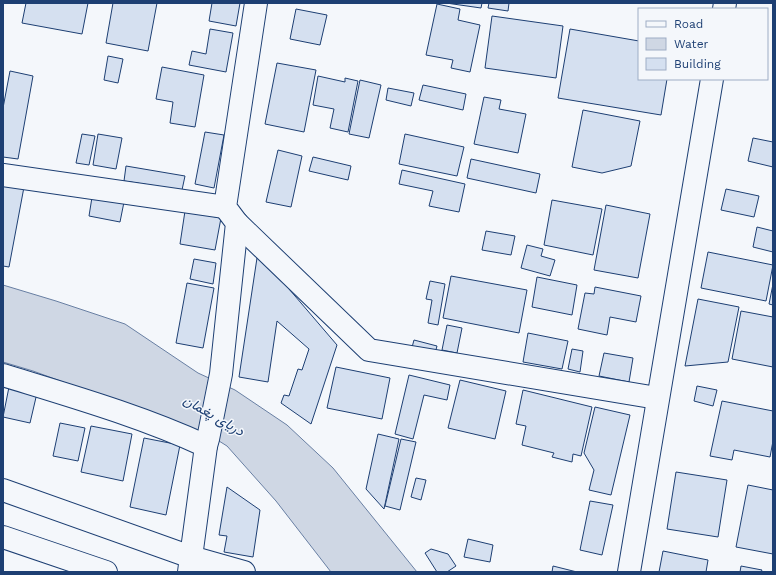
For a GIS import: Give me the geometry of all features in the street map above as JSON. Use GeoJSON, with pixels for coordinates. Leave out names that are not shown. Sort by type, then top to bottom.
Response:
{"type":"FeatureCollection","features":[{"type":"Feature","properties":{"kind":"street"},"geometry":{"type":"LineString","coordinates":[[190,565],[207,443],[221,374],[231,215],[256,3]]}},
{"type":"Feature","properties":{"kind":"street"},"geometry":{"type":"LineString","coordinates":[[628,572],[712,80]]}},
{"type":"Feature","properties":{"kind":"street"},"geometry":{"type":"LineString","coordinates":[[3,175],[231,215],[369,350],[657,398]]}},
{"type":"Feature","properties":{"kind":"street"},"geometry":{"type":"LineString","coordinates":[[3,375],[95,404],[207,443]]}},
{"type":"Feature","properties":{"kind":"street"},"geometry":{"type":"LineString","coordinates":[[3,490],[190,565],[244,572]]}},
{"type":"Feature","properties":{"kind":"street"},"geometry":{"type":"LineString","coordinates":[[3,536],[106,572]]}},
{"type":"Feature","properties":{"kind":"water","name":"دریای پغمان"},"geometry":{"type":"Polygon","coordinates":[[[3,285],[125,324],[198,373],[235,390],[287,425],[333,468],[417,572],[331,572],[276,501],[227,446],[211,436],[33,371],[3,362],[3,285]]]}},
{"type":"Feature","properties":{"kind":"building"},"geometry":{"type":"Polygon","coordinates":[[[26,3],[88,3],[82,34],[22,23],[26,3]]]}},
{"type":"Feature","properties":{"kind":"building"},"geometry":{"type":"Polygon","coordinates":[[[113,3],[157,3],[148,51],[106,43],[113,3]]]}},
{"type":"Feature","properties":{"kind":"building"},"geometry":{"type":"Polygon","coordinates":[[[212,3],[240,3],[236,26],[209,21],[212,3]]]}},
{"type":"Feature","properties":{"kind":"building"},"geometry":{"type":"Polygon","coordinates":[[[446,3],[482,3],[481,8],[446,3]]]}},
{"type":"Feature","properties":{"kind":"building"},"geometry":{"type":"Polygon","coordinates":[[[489,3],[509,3],[508,11],[488,8],[489,3]]]}},
{"type":"Feature","properties":{"kind":"building"},"geometry":{"type":"Polygon","coordinates":[[[437,4],[460,9],[458,20],[480,25],[470,72],[451,68],[453,60],[426,55],[437,4]]]}},
{"type":"Feature","properties":{"kind":"building"},"geometry":{"type":"Polygon","coordinates":[[[296,9],[327,15],[320,45],[290,39],[296,9]]]}},
{"type":"Feature","properties":{"kind":"building"},"geometry":{"type":"Polygon","coordinates":[[[492,16],[563,26],[556,78],[485,68],[492,16]]]}},
{"type":"Feature","properties":{"kind":"building"},"geometry":{"type":"Polygon","coordinates":[[[210,29],[233,33],[226,72],[189,65],[192,51],[206,54],[210,29]]]}},
{"type":"Feature","properties":{"kind":"building"},"geometry":{"type":"Polygon","coordinates":[[[570,29],[638,41],[638,80],[667,80],[661,115],[558,98],[570,29]]]}},
{"type":"Feature","properties":{"kind":"building"},"geometry":{"type":"Polygon","coordinates":[[[108,56],[123,59],[118,83],[104,80],[108,56]]]}},
{"type":"Feature","properties":{"kind":"building"},"geometry":{"type":"Polygon","coordinates":[[[277,63],[316,70],[304,132],[265,124],[277,63]]]}},
{"type":"Feature","properties":{"kind":"building"},"geometry":{"type":"Polygon","coordinates":[[[162,67],[204,75],[195,127],[170,123],[173,102],[156,99],[162,67]]]}},
{"type":"Feature","properties":{"kind":"building"},"geometry":{"type":"Polygon","coordinates":[[[10,71],[33,76],[18,159],[3,157],[3,108],[10,71]]]}},
{"type":"Feature","properties":{"kind":"building"},"geometry":{"type":"Polygon","coordinates":[[[318,76],[345,82],[345,78],[358,81],[348,132],[330,128],[334,109],[313,105],[318,76]]]}},
{"type":"Feature","properties":{"kind":"building"},"geometry":{"type":"Polygon","coordinates":[[[360,80],[381,85],[369,138],[349,134],[360,80]]]}},
{"type":"Feature","properties":{"kind":"building"},"geometry":{"type":"Polygon","coordinates":[[[423,85],[466,94],[463,110],[419,100],[423,85]]]}},
{"type":"Feature","properties":{"kind":"building"},"geometry":{"type":"Polygon","coordinates":[[[388,88],[414,93],[411,106],[386,100],[388,88]]]}},
{"type":"Feature","properties":{"kind":"building"},"geometry":{"type":"Polygon","coordinates":[[[484,97],[501,100],[499,109],[526,114],[518,153],[474,144],[484,97]]]}},
{"type":"Feature","properties":{"kind":"building"},"geometry":{"type":"Polygon","coordinates":[[[583,110],[640,121],[631,166],[602,173],[572,167],[583,110]]]}},
{"type":"Feature","properties":{"kind":"building"},"geometry":{"type":"Polygon","coordinates":[[[205,132],[224,135],[214,188],[195,184],[205,132]]]}},
{"type":"Feature","properties":{"kind":"building"},"geometry":{"type":"Polygon","coordinates":[[[82,134],[95,136],[89,165],[76,163],[82,134]]]}},
{"type":"Feature","properties":{"kind":"building"},"geometry":{"type":"Polygon","coordinates":[[[98,134],[122,138],[116,169],[93,165],[98,134]]]}},
{"type":"Feature","properties":{"kind":"building"},"geometry":{"type":"Polygon","coordinates":[[[405,134],[464,147],[457,176],[399,164],[405,134]]]}},
{"type":"Feature","properties":{"kind":"building"},"geometry":{"type":"Polygon","coordinates":[[[753,138],[773,142],[773,167],[748,161],[753,138]]]}},
{"type":"Feature","properties":{"kind":"building"},"geometry":{"type":"Polygon","coordinates":[[[278,150],[302,156],[291,207],[266,202],[278,150]]]}},
{"type":"Feature","properties":{"kind":"building"},"geometry":{"type":"Polygon","coordinates":[[[313,157],[351,166],[348,180],[309,171],[313,157]]]}},
{"type":"Feature","properties":{"kind":"building"},"geometry":{"type":"Polygon","coordinates":[[[471,159],[540,174],[536,193],[467,178],[471,159]]]}},
{"type":"Feature","properties":{"kind":"building"},"geometry":{"type":"Polygon","coordinates":[[[126,166],[185,176],[182,190],[124,181],[126,166]]]}},
{"type":"Feature","properties":{"kind":"building"},"geometry":{"type":"Polygon","coordinates":[[[402,170],[465,184],[459,212],[429,206],[433,191],[399,184],[402,170]]]}},
{"type":"Feature","properties":{"kind":"building"},"geometry":{"type":"Polygon","coordinates":[[[3,183],[24,187],[9,267],[3,266],[3,183]]]}},
{"type":"Feature","properties":{"kind":"building"},"geometry":{"type":"Polygon","coordinates":[[[726,189],[759,196],[754,217],[721,210],[726,189]]]}},
{"type":"Feature","properties":{"kind":"building"},"geometry":{"type":"Polygon","coordinates":[[[93,191],[125,197],[120,222],[89,216],[93,191]]]}},
{"type":"Feature","properties":{"kind":"building"},"geometry":{"type":"Polygon","coordinates":[[[552,200],[602,209],[593,255],[544,245],[552,200]]]}},
{"type":"Feature","properties":{"kind":"building"},"geometry":{"type":"Polygon","coordinates":[[[606,205],[650,214],[638,278],[594,270],[606,205]]]}},
{"type":"Feature","properties":{"kind":"building"},"geometry":{"type":"Polygon","coordinates":[[[185,211],[221,218],[215,250],[180,244],[185,211]]]}},
{"type":"Feature","properties":{"kind":"building"},"geometry":{"type":"Polygon","coordinates":[[[757,227],[773,231],[773,252],[753,247],[757,227]]]}},
{"type":"Feature","properties":{"kind":"building"},"geometry":{"type":"Polygon","coordinates":[[[486,231],[515,236],[511,255],[482,250],[486,231]]]}},
{"type":"Feature","properties":{"kind":"building"},"geometry":{"type":"Polygon","coordinates":[[[527,245],[543,249],[541,256],[555,260],[550,276],[521,268],[527,245]]]}},
{"type":"Feature","properties":{"kind":"building"},"geometry":{"type":"Polygon","coordinates":[[[708,252],[773,265],[766,301],[701,288],[708,252]]]}},
{"type":"Feature","properties":{"kind":"building"},"geometry":{"type":"Polygon","coordinates":[[[257,258],[265,261],[337,345],[311,424],[281,403],[284,395],[289,396],[298,369],[302,370],[309,349],[277,321],[268,382],[239,377],[257,258]]]}},
{"type":"Feature","properties":{"kind":"building"},"geometry":{"type":"Polygon","coordinates":[[[194,259],[216,263],[213,284],[190,279],[194,259]]]}},
{"type":"Feature","properties":{"kind":"building"},"geometry":{"type":"Polygon","coordinates":[[[451,276],[527,290],[519,333],[443,318],[451,276]]]}},
{"type":"Feature","properties":{"kind":"building"},"geometry":{"type":"Polygon","coordinates":[[[537,277],[577,285],[572,315],[532,307],[537,277]]]}},
{"type":"Feature","properties":{"kind":"building"},"geometry":{"type":"Polygon","coordinates":[[[430,281],[445,284],[438,325],[428,323],[432,300],[426,299],[430,281]]]}},
{"type":"Feature","properties":{"kind":"building"},"geometry":{"type":"Polygon","coordinates":[[[187,283],[214,288],[203,348],[176,343],[187,283]]]}},
{"type":"Feature","properties":{"kind":"building"},"geometry":{"type":"Polygon","coordinates":[[[773,284],[773,305],[769,304],[773,284]]]}},
{"type":"Feature","properties":{"kind":"building"},"geometry":{"type":"Polygon","coordinates":[[[595,287],[641,296],[636,322],[610,317],[607,335],[578,329],[585,293],[594,294],[595,287]]]}},
{"type":"Feature","properties":{"kind":"building"},"geometry":{"type":"Polygon","coordinates":[[[698,299],[739,307],[728,362],[685,366],[698,299]]]}},
{"type":"Feature","properties":{"kind":"building"},"geometry":{"type":"Polygon","coordinates":[[[741,311],[773,317],[773,367],[732,359],[741,311]]]}},
{"type":"Feature","properties":{"kind":"building"},"geometry":{"type":"Polygon","coordinates":[[[447,325],[462,328],[457,353],[442,350],[447,325]]]}},
{"type":"Feature","properties":{"kind":"building"},"geometry":{"type":"Polygon","coordinates":[[[528,333],[568,341],[562,369],[523,362],[528,333]]]}},
{"type":"Feature","properties":{"kind":"building"},"geometry":{"type":"Polygon","coordinates":[[[414,340],[437,346],[434,357],[411,351],[414,340]]]}},
{"type":"Feature","properties":{"kind":"building"},"geometry":{"type":"Polygon","coordinates":[[[572,349],[583,351],[580,372],[568,369],[572,349]]]}},
{"type":"Feature","properties":{"kind":"building"},"geometry":{"type":"Polygon","coordinates":[[[604,353],[633,358],[629,382],[599,376],[604,353]]]}},
{"type":"Feature","properties":{"kind":"building"},"geometry":{"type":"Polygon","coordinates":[[[336,367],[390,378],[382,419],[327,408],[336,367]]]}},
{"type":"Feature","properties":{"kind":"building"},"geometry":{"type":"Polygon","coordinates":[[[409,375],[450,385],[447,400],[424,395],[413,439],[395,434],[409,375]]]}},
{"type":"Feature","properties":{"kind":"building"},"geometry":{"type":"Polygon","coordinates":[[[460,380],[506,391],[495,439],[448,428],[460,380]]]}},
{"type":"Feature","properties":{"kind":"building"},"geometry":{"type":"Polygon","coordinates":[[[697,386],[717,390],[713,406],[694,401],[697,386]]]}},
{"type":"Feature","properties":{"kind":"building"},"geometry":{"type":"Polygon","coordinates":[[[9,387],[37,393],[30,423],[3,417],[9,387]]]}},
{"type":"Feature","properties":{"kind":"building"},"geometry":{"type":"Polygon","coordinates":[[[523,390],[592,407],[581,456],[573,454],[572,462],[552,457],[554,453],[522,445],[526,426],[516,424],[523,390]]]}},
{"type":"Feature","properties":{"kind":"building"},"geometry":{"type":"Polygon","coordinates":[[[722,401],[773,411],[773,441],[770,457],[734,450],[732,460],[710,456],[722,401]]]}},
{"type":"Feature","properties":{"kind":"building"},"geometry":{"type":"Polygon","coordinates":[[[595,407],[630,415],[611,495],[589,490],[594,470],[584,453],[595,407]]]}},
{"type":"Feature","properties":{"kind":"building"},"geometry":{"type":"Polygon","coordinates":[[[60,423],[85,428],[78,461],[53,456],[60,423]]]}},
{"type":"Feature","properties":{"kind":"building"},"geometry":{"type":"Polygon","coordinates":[[[91,426],[132,434],[123,481],[81,472],[91,426]]]}},
{"type":"Feature","properties":{"kind":"building"},"geometry":{"type":"Polygon","coordinates":[[[378,434],[399,439],[384,509],[366,489],[378,434]]]}},
{"type":"Feature","properties":{"kind":"building"},"geometry":{"type":"Polygon","coordinates":[[[144,438],[180,445],[166,515],[130,507],[144,438]]]}},
{"type":"Feature","properties":{"kind":"building"},"geometry":{"type":"Polygon","coordinates":[[[401,439],[416,442],[400,510],[385,506],[401,439]]]}},
{"type":"Feature","properties":{"kind":"building"},"geometry":{"type":"Polygon","coordinates":[[[676,472],[727,480],[718,537],[667,529],[676,472]]]}},
{"type":"Feature","properties":{"kind":"building"},"geometry":{"type":"Polygon","coordinates":[[[416,478],[426,480],[421,500],[411,497],[416,478]]]}},
{"type":"Feature","properties":{"kind":"building"},"geometry":{"type":"Polygon","coordinates":[[[748,485],[773,490],[773,554],[736,547],[748,485]]]}},
{"type":"Feature","properties":{"kind":"building"},"geometry":{"type":"Polygon","coordinates":[[[227,487],[260,510],[253,557],[224,552],[227,536],[219,535],[227,487]]]}},
{"type":"Feature","properties":{"kind":"building"},"geometry":{"type":"Polygon","coordinates":[[[590,501],[613,505],[602,555],[580,550],[590,501]]]}},
{"type":"Feature","properties":{"kind":"building"},"geometry":{"type":"Polygon","coordinates":[[[468,539],[493,545],[490,562],[464,557],[468,539]]]}},
{"type":"Feature","properties":{"kind":"building"},"geometry":{"type":"Polygon","coordinates":[[[431,549],[448,554],[456,566],[447,572],[437,572],[425,553],[431,549]]]}},
{"type":"Feature","properties":{"kind":"building"},"geometry":{"type":"Polygon","coordinates":[[[663,551],[708,560],[706,572],[659,572],[663,551]]]}},
{"type":"Feature","properties":{"kind":"building"},"geometry":{"type":"Polygon","coordinates":[[[553,566],[577,572],[552,572],[553,566]]]}},
{"type":"Feature","properties":{"kind":"building"},"geometry":{"type":"Polygon","coordinates":[[[741,566],[762,570],[761,572],[740,572],[741,566]]]}}]}
